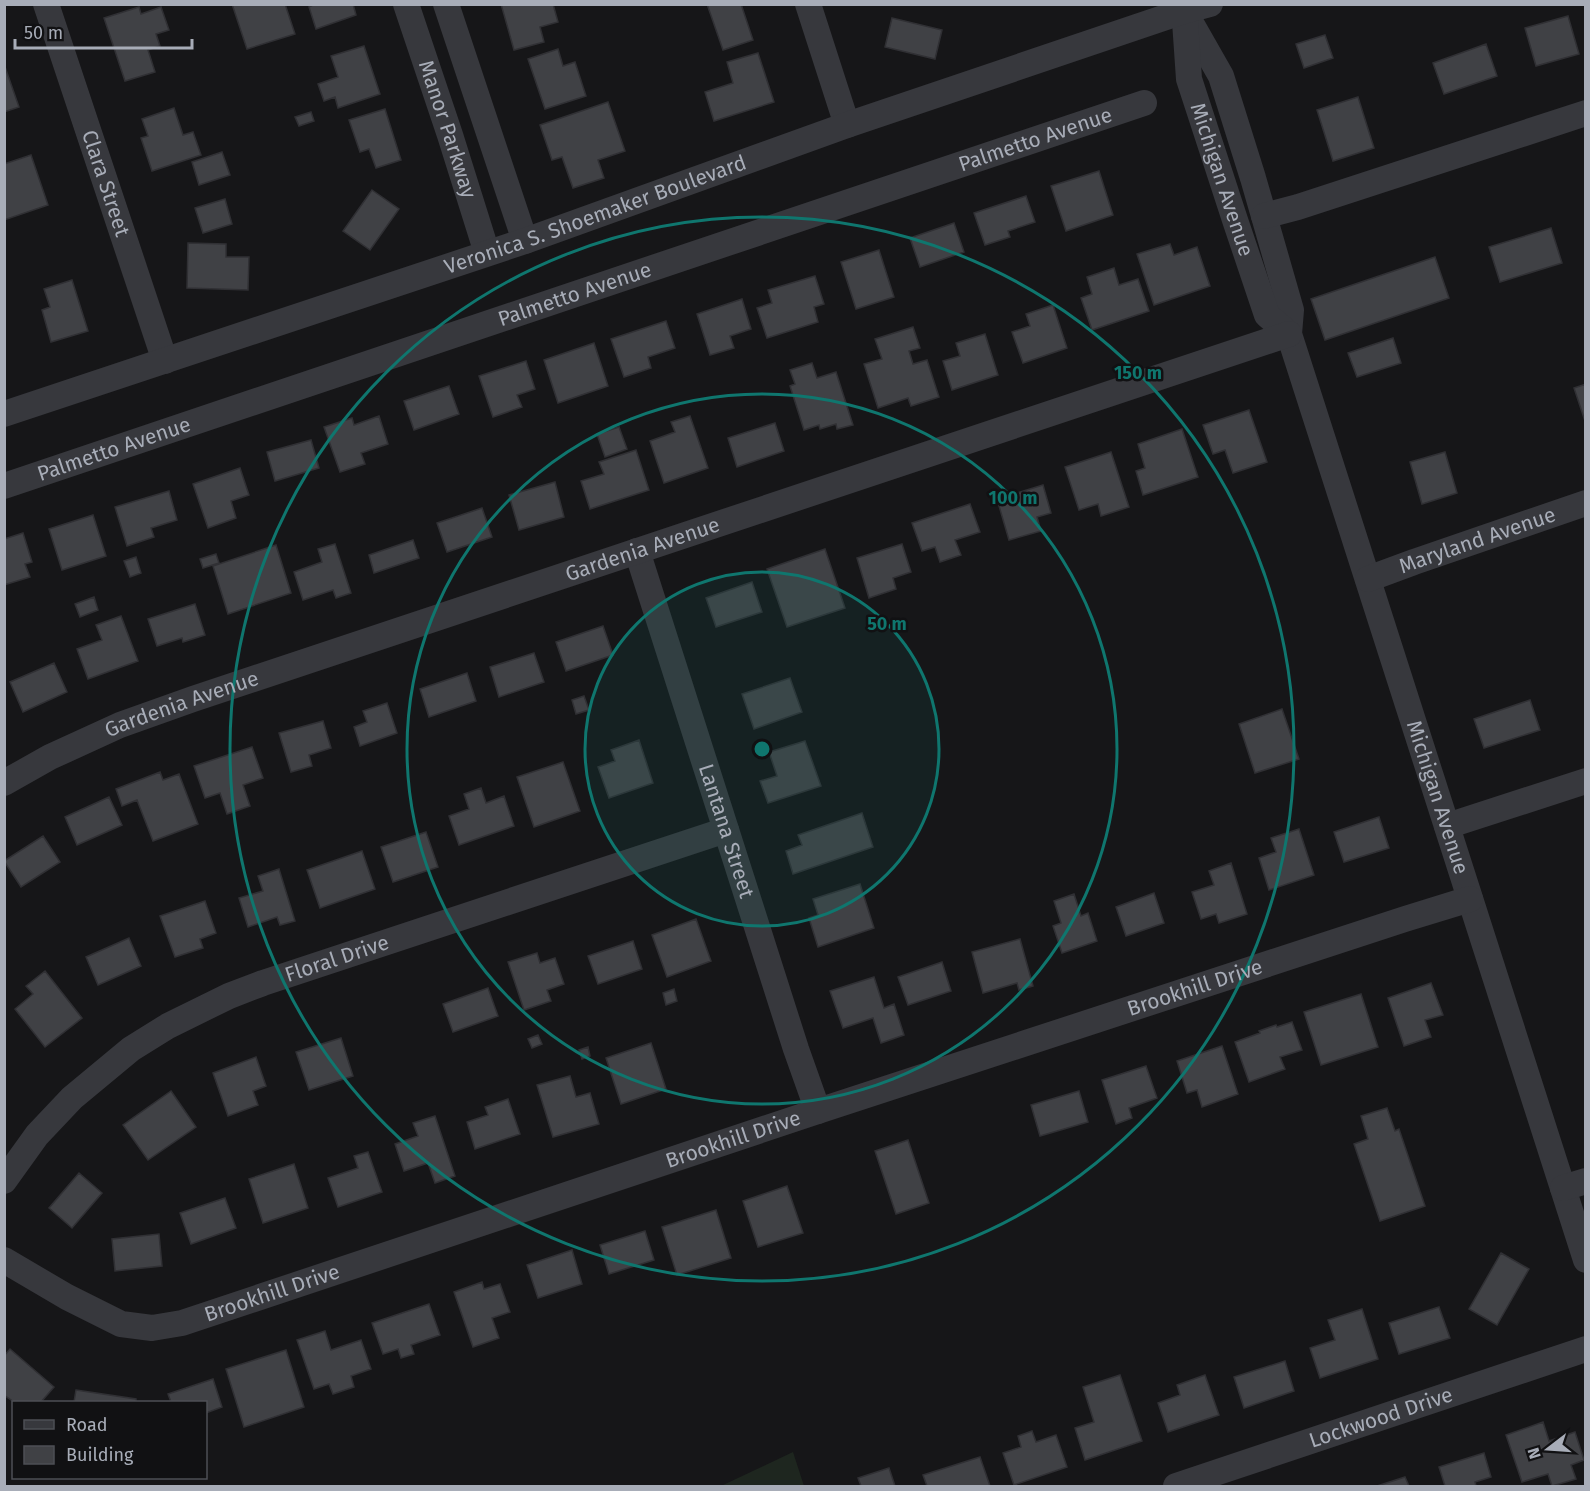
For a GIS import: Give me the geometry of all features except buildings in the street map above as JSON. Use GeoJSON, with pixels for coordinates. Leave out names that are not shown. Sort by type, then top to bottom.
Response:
{"type":"FeatureCollection","features":[{"type":"Feature","properties":{"kind":"street","name":"Clara Street"},"geometry":{"type":"LineString","coordinates":[[46,4],[165,361]]}},
{"type":"Feature","properties":{"kind":"street","name":"Manor Parkway"},"geometry":{"type":"LineString","coordinates":[[406,4],[487,253]]}},
{"type":"Feature","properties":{"kind":"street","name":"Manor Parkway"},"geometry":{"type":"LineString","coordinates":[[446,4],[525,241]]}},
{"type":"Feature","properties":{"kind":"street"},"geometry":{"type":"LineString","coordinates":[[808,4],[847,125]]}},
{"type":"Feature","properties":{"kind":"street","name":"Veronica S. Shoemaker Boulevard"},"geometry":{"type":"LineString","coordinates":[[4,414],[525,241],[847,125],[1189,7],[1210,4]]}},
{"type":"Feature","properties":{"kind":"street","name":"Michigan Avenue"},"geometry":{"type":"LineString","coordinates":[[1189,7],[1221,76],[1291,310],[1289,334],[1470,899],[1574,1184],[1586,1260]]}},
{"type":"Feature","properties":{"kind":"street","name":"Michigan Avenue"},"geometry":{"type":"LineString","coordinates":[[1189,7],[1189,79],[1267,315],[1289,334]]}},
{"type":"Feature","properties":{"kind":"street","name":"Palmetto Avenue"},"geometry":{"type":"LineString","coordinates":[[4,486],[1144,103]]}},
{"type":"Feature","properties":{"kind":"street"},"geometry":{"type":"LineString","coordinates":[[1264,216],[1586,113]]}},
{"type":"Feature","properties":{"kind":"street","name":"Gardenia Avenue"},"geometry":{"type":"LineString","coordinates":[[4,783],[50,757],[120,725],[193,699],[1289,334]]}},
{"type":"Feature","properties":{"kind":"street","name":"Maryland Avenue"},"geometry":{"type":"LineString","coordinates":[[1368,579],[1586,503]]}},
{"type":"Feature","properties":{"kind":"street","name":"Lantana Street"},"geometry":{"type":"LineString","coordinates":[[637,551],[818,1111]]}},
{"type":"Feature","properties":{"kind":"street"},"geometry":{"type":"LineString","coordinates":[[1448,826],[1586,781]]}},
{"type":"Feature","properties":{"kind":"street","name":"Floral Drive"},"geometry":{"type":"LineString","coordinates":[[4,1181],[37,1135],[72,1098],[131,1049],[168,1026],[263,983],[726,830]]}},
{"type":"Feature","properties":{"kind":"street","name":"Brookhill Drive"},"geometry":{"type":"LineString","coordinates":[[4,1260],[67,1297],[121,1324],[152,1328],[182,1323],[818,1111],[1470,899]]}},
{"type":"Feature","properties":{"kind":"street","name":"Lockwood Drive"},"geometry":{"type":"LineString","coordinates":[[1176,1486],[1586,1349]]}},
{"type":"Feature","properties":{"kind":"shaded area"},"geometry":{"type":"Polygon","coordinates":[[[793,1452],[804,1486],[721,1486],[793,1452]]]}}]}
